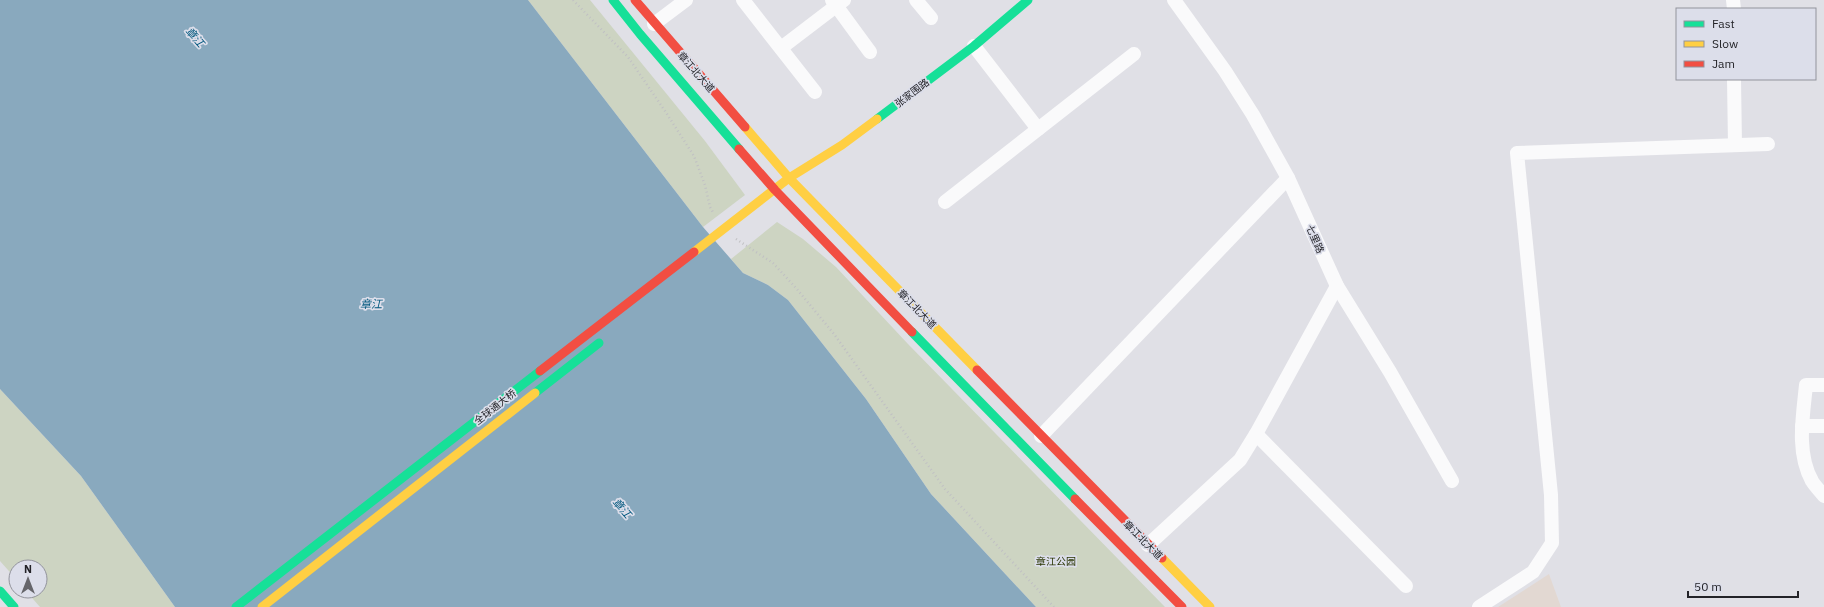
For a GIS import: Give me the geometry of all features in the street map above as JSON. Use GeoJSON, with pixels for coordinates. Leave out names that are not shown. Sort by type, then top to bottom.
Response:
{"type":"FeatureCollection","features":[{"type":"Feature","properties":{"kind":"main road","name":"章江北大道"},"geometry":{"type":"LineString","coordinates":[[613,0],[640,34],[776,190],[782,202],[1182,607]]}},
{"type":"Feature","properties":{"kind":"main road","name":"章江北大道"},"geometry":{"type":"LineString","coordinates":[[635,0],[654,24],[789,178],[802,186],[1042,436],[1210,607]]}},
{"type":"Feature","properties":{"kind":"main road","name":"张家围路"},"geometry":{"type":"LineString","coordinates":[[776,190],[789,178],[842,145],[974,46],[1028,0]]}},
{"type":"Feature","properties":{"kind":"main road"},"geometry":{"type":"LineString","coordinates":[[816,172],[842,145]]}},
{"type":"Feature","properties":{"kind":"main road"},"geometry":{"type":"LineString","coordinates":[[782,202],[802,186]]}},
{"type":"Feature","properties":{"kind":"main road","name":"全球通大桥"},"geometry":{"type":"LineString","coordinates":[[236,607],[776,190]]}},
{"type":"Feature","properties":{"kind":"main road","name":"全球通大桥"},"geometry":{"type":"LineString","coordinates":[[262,607],[605,339]]}},
{"type":"Feature","properties":{"kind":"main road"},"geometry":{"type":"LineString","coordinates":[[0,590],[14,607]]}},
{"type":"Feature","properties":{"kind":"street"},"geometry":{"type":"LineString","coordinates":[[654,24],[686,0]]}},
{"type":"Feature","properties":{"kind":"street"},"geometry":{"type":"LineString","coordinates":[[744,0],[815,92]]}},
{"type":"Feature","properties":{"kind":"street"},"geometry":{"type":"LineString","coordinates":[[916,0],[931,18]]}},
{"type":"Feature","properties":{"kind":"street","name":"七里路"},"geometry":{"type":"LineString","coordinates":[[1174,0],[1224,71],[1252,115],[1288,178],[1336,286],[1390,372],[1452,480]]}},
{"type":"Feature","properties":{"kind":"street"},"geometry":{"type":"LineString","coordinates":[[781,48],[838,2],[870,52]]}},
{"type":"Feature","properties":{"kind":"street"},"geometry":{"type":"LineString","coordinates":[[974,46],[1038,129]]}},
{"type":"Feature","properties":{"kind":"street"},"geometry":{"type":"LineString","coordinates":[[945,202],[1134,54]]}},
{"type":"Feature","properties":{"kind":"street"},"geometry":{"type":"LineString","coordinates":[[1734,80],[1735,145]]}},
{"type":"Feature","properties":{"kind":"street"},"geometry":{"type":"LineString","coordinates":[[1479,607],[1533,572],[1552,543],[1551,495],[1517,153],[1768,144]]}},
{"type":"Feature","properties":{"kind":"street"},"geometry":{"type":"LineString","coordinates":[[1042,436],[1288,178]]}},
{"type":"Feature","properties":{"kind":"street"},"geometry":{"type":"LineString","coordinates":[[1148,545],[1240,460],[1256,434],[1336,286]]}},
{"type":"Feature","properties":{"kind":"street"},"geometry":{"type":"LineString","coordinates":[[1824,385],[1806,385],[1802,426],[1802,451],[1812,480],[1824,496]]}},
{"type":"Feature","properties":{"kind":"street"},"geometry":{"type":"LineString","coordinates":[[1802,426],[1824,426]]}},
{"type":"Feature","properties":{"kind":"street"},"geometry":{"type":"LineString","coordinates":[[1256,434],[1406,586]]}},
{"type":"Feature","properties":{"kind":"path"},"geometry":{"type":"LineString","coordinates":[[573,0],[628,57],[665,111],[694,156],[705,185],[710,207],[716,217]]}},
{"type":"Feature","properties":{"kind":"path"},"geometry":{"type":"LineString","coordinates":[[735,238],[749,249],[773,263],[796,288],[834,334],[945,489],[1054,607]]}},
{"type":"Feature","properties":{"kind":"shaded area"},"geometry":{"type":"Polygon","coordinates":[[[1549,574],[1561,607],[1498,607],[1549,574]]]}},
{"type":"Feature","properties":{"kind":"green space"},"geometry":{"type":"Polygon","coordinates":[[[528,0],[590,0],[705,141],[745,195],[703,227],[528,0]]]}},
{"type":"Feature","properties":{"kind":"green space","name":"章江公园"},"geometry":{"type":"Polygon","coordinates":[[[777,222],[803,239],[836,267],[908,344],[1165,607],[1036,607],[931,494],[866,399],[788,300],[768,285],[743,273],[731,259],[777,222]]]}},
{"type":"Feature","properties":{"kind":"green space"},"geometry":{"type":"Polygon","coordinates":[[[0,389],[81,476],[175,607],[40,607],[33,599],[48,599],[48,559],[8,559],[8,570],[0,561],[0,389]]]}},
{"type":"Feature","properties":{"kind":"water","name":"章江"},"geometry":{"type":"Polygon","coordinates":[[[0,0],[528,0],[703,227],[743,273],[768,285],[788,300],[866,399],[931,494],[1036,607],[175,607],[81,476],[0,389],[0,0]]]}},
{"type":"Feature","properties":{"kind":"traffic: fast"},"geometry":{"type":"LineString","coordinates":[[613,0],[640,34],[739,149]]}},
{"type":"Feature","properties":{"kind":"traffic: fast"},"geometry":{"type":"LineString","coordinates":[[877,119],[974,46],[1028,0]]}},
{"type":"Feature","properties":{"kind":"traffic: fast"},"geometry":{"type":"LineString","coordinates":[[912,332],[1075,499]]}},
{"type":"Feature","properties":{"kind":"traffic: fast"},"geometry":{"type":"LineString","coordinates":[[535,393],[599,343]]}},
{"type":"Feature","properties":{"kind":"traffic: fast"},"geometry":{"type":"LineString","coordinates":[[236,607],[540,371]]}},
{"type":"Feature","properties":{"kind":"traffic: fast"},"geometry":{"type":"LineString","coordinates":[[0,591],[14,607]]}},
{"type":"Feature","properties":{"kind":"traffic: slow"},"geometry":{"type":"LineString","coordinates":[[694,252],[789,178],[842,145],[877,119]]}},
{"type":"Feature","properties":{"kind":"traffic: slow"},"geometry":{"type":"LineString","coordinates":[[745,127],[789,178],[977,370]]}},
{"type":"Feature","properties":{"kind":"traffic: slow"},"geometry":{"type":"LineString","coordinates":[[262,607],[535,393]]}},
{"type":"Feature","properties":{"kind":"traffic: slow"},"geometry":{"type":"LineString","coordinates":[[1162,558],[1210,607]]}},
{"type":"Feature","properties":{"kind":"traffic: jam"},"geometry":{"type":"LineString","coordinates":[[635,0],[745,127]]}},
{"type":"Feature","properties":{"kind":"traffic: jam"},"geometry":{"type":"LineString","coordinates":[[739,149],[775,190],[912,332]]}},
{"type":"Feature","properties":{"kind":"traffic: jam"},"geometry":{"type":"LineString","coordinates":[[540,371],[694,252]]}},
{"type":"Feature","properties":{"kind":"traffic: jam"},"geometry":{"type":"LineString","coordinates":[[977,370],[1162,558]]}},
{"type":"Feature","properties":{"kind":"traffic: jam"},"geometry":{"type":"LineString","coordinates":[[1075,499],[1182,607]]}}]}
